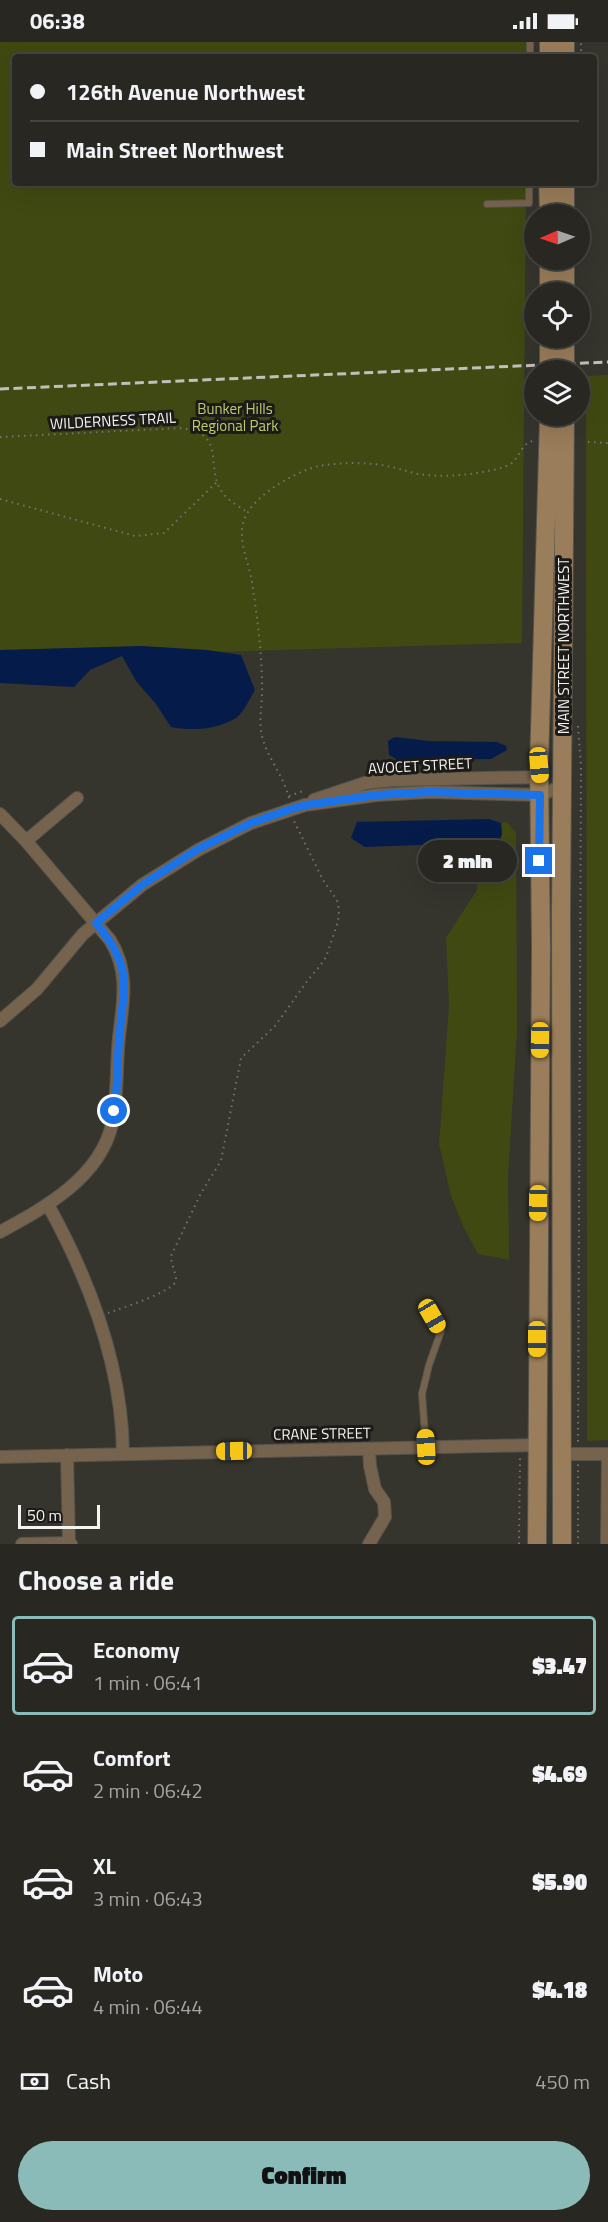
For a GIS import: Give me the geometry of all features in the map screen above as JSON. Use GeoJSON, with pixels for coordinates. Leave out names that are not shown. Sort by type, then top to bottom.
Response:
{"type":"FeatureCollection","features":[{"type":"Feature","properties":{"kind":"main road"},"geometry":{"type":"LineString","coordinates":[[549,186],[549,204]]}},
{"type":"Feature","properties":{"kind":"main road"},"geometry":{"type":"LineString","coordinates":[[566,186],[570,204]]}},
{"type":"Feature","properties":{"kind":"main road","name":"MAIN STREET NORTHWEST"},"geometry":{"type":"LineString","coordinates":[[549,426],[547,788],[561,912],[570,1454],[562,1544]]}},
{"type":"Feature","properties":{"kind":"main road","name":"MAIN STREET NORTHWEST"},"geometry":{"type":"LineString","coordinates":[[537,1544],[541,948],[565,426]]}},
{"type":"Feature","properties":{"kind":"street","name":"AVOCET STREET"},"geometry":{"type":"LineString","coordinates":[[0,1021],[37,989],[83,934],[142,885],[198,849],[251,823],[306,805],[319,797],[365,783],[419,778],[547,788]]}},
{"type":"Feature","properties":{"kind":"street"},"geometry":{"type":"LineString","coordinates":[[26,841],[77,798]]}},
{"type":"Feature","properties":{"kind":"street"},"geometry":{"type":"LineString","coordinates":[[0,814],[26,841],[118,952],[125,994],[119,1041],[117,1095],[111,1126],[92,1164],[71,1187],[48,1205],[0,1232]]}},
{"type":"Feature","properties":{"kind":"street"},"geometry":{"type":"LineString","coordinates":[[48,1205],[80,1265],[110,1352],[120,1400],[123,1453]]}},
{"type":"Feature","properties":{"kind":"street","name":"CRANE STREET"},"geometry":{"type":"LineString","coordinates":[[0,1457],[537,1445]]}},
{"type":"Feature","properties":{"kind":"street"},"geometry":{"type":"LineString","coordinates":[[369,1449],[375,1489],[384,1502],[385,1517],[369,1544]]}},
{"type":"Feature","properties":{"kind":"street"},"geometry":{"type":"LineString","coordinates":[[570,1454],[608,1454],[607,1544]]}},
{"type":"Feature","properties":{"kind":"street"},"geometry":{"type":"LineString","coordinates":[[22,1544],[70,1543],[67,1455]]}},
{"type":"Feature","properties":{"kind":"lane"},"geometry":{"type":"LineString","coordinates":[[487,204],[529,203],[529,186]]}},
{"type":"Feature","properties":{"kind":"lane"},"geometry":{"type":"LineString","coordinates":[[426,1447],[422,1394],[441,1331],[432,1316]]}},
{"type":"Feature","properties":{"kind":"path","name":"WILDERNESS TRAIL"},"geometry":{"type":"LineString","coordinates":[[0,437],[114,433],[157,428],[190,429],[199,432],[209,442],[217,483]]}},
{"type":"Feature","properties":{"kind":"path"},"geometry":{"type":"LineString","coordinates":[[97,1317],[158,1294],[175,1284],[171,1256],[201,1193],[221,1161],[242,1058],[247,1050],[266,1035],[288,1010],[308,980],[320,968],[334,936],[339,910],[337,900],[323,880],[303,838],[291,809],[286,787],[262,737],[260,722],[263,688],[262,656],[242,534],[242,525],[248,512],[264,495],[311,468],[364,464],[426,475],[473,473],[508,465],[515,460],[526,444],[533,441]]}},
{"type":"Feature","properties":{"kind":"path"},"geometry":{"type":"LineString","coordinates":[[588,442],[608,443]]}},
{"type":"Feature","properties":{"kind":"path"},"geometry":{"type":"LineString","coordinates":[[0,499],[135,536],[164,533],[217,483],[222,493],[230,501],[248,512]]}},
{"type":"Feature","properties":{"kind":"path"},"geometry":{"type":"LineString","coordinates":[[578,723],[581,766],[570,1454],[578,1544]]}},
{"type":"Feature","properties":{"kind":"path"},"geometry":{"type":"LineString","coordinates":[[519,1445],[519,1544]]}},
{"type":"Feature","properties":{"kind":"green space","name":"Bunker Hills Regional Park"},"geometry":{"type":"Polygon","coordinates":[[[0,42],[527,42],[527,54],[12,54],[12,186],[526,186],[526,204],[524,204],[522,643],[0,658],[0,42]]]}},
{"type":"Feature","properties":{"kind":"green space"},"geometry":{"type":"Polygon","coordinates":[[[608,375],[608,1440],[587,1441],[586,426],[590,426],[590,376],[608,375]]]}},
{"type":"Feature","properties":{"kind":"green space"},"geometry":{"type":"Polygon","coordinates":[[[507,822],[516,833],[517,1029],[508,1177],[509,1260],[478,1254],[451,1196],[439,1144],[449,1006],[446,938],[477,890],[478,844],[499,842],[502,834],[501,823],[507,822]]]}},
{"type":"Feature","properties":{"kind":"water"},"geometry":{"type":"Polygon","coordinates":[[[142,646],[207,650],[241,655],[255,690],[236,718],[212,727],[188,729],[171,727],[156,704],[136,681],[122,656],[90,670],[74,687],[0,683],[0,650],[142,646]]]}},
{"type":"Feature","properties":{"kind":"water"},"geometry":{"type":"Polygon","coordinates":[[[395,737],[429,741],[497,742],[506,746],[507,750],[491,759],[398,760],[389,755],[388,741],[395,737]]]}},
{"type":"Feature","properties":{"kind":"water"},"geometry":{"type":"Polygon","coordinates":[[[489,819],[501,823],[502,834],[499,842],[365,847],[351,838],[357,822],[489,819]]]}},
{"type":"Feature","properties":{"kind":"railway"},"geometry":{"type":"LineString","coordinates":[[0,389],[608,362]]}},
{"type":"Feature","properties":{"kind":"route"},"geometry":{"type":"LineString","coordinates":[[114,1111],[125,994],[124,979],[118,952],[96,923],[142,885],[198,849],[251,823],[306,805],[377,795],[430,792],[540,795],[539,861]]}}]}
